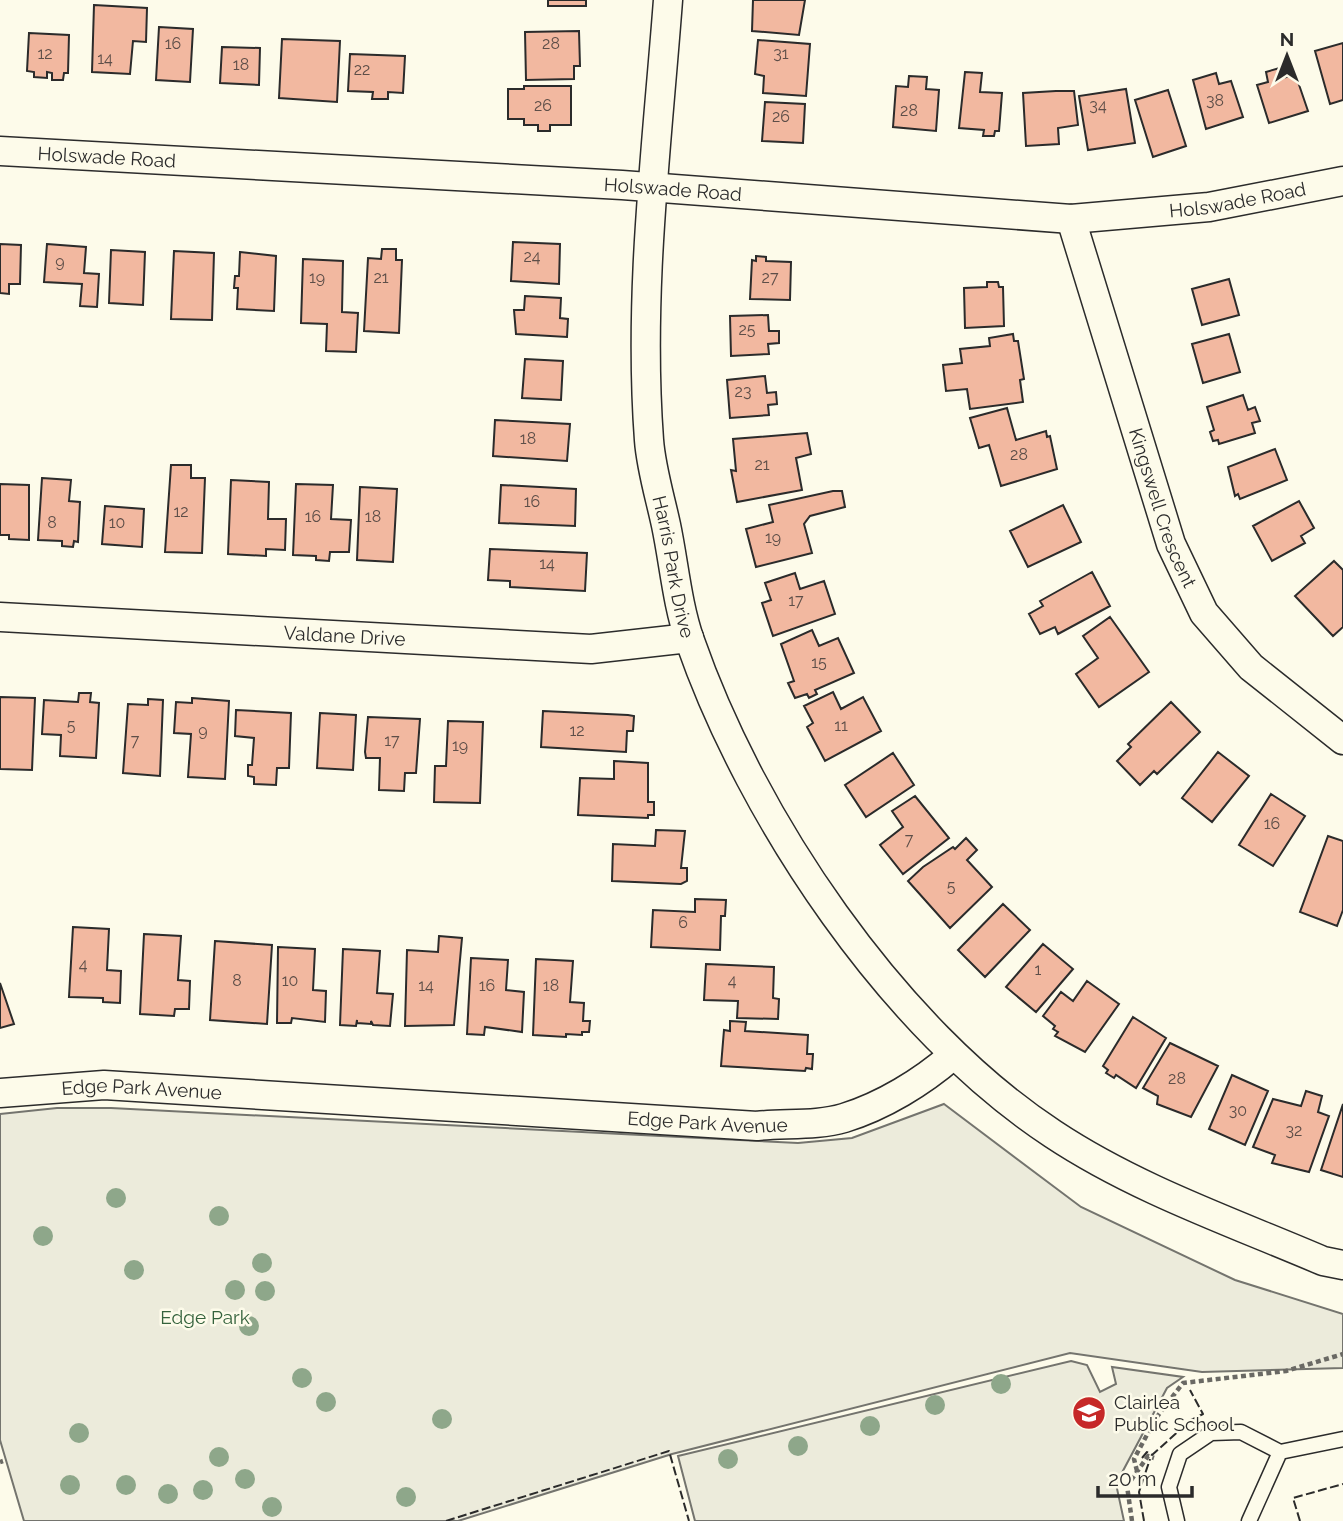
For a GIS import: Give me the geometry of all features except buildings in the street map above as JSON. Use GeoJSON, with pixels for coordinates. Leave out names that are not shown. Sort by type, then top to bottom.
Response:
{"type":"FeatureCollection","features":[{"type":"Feature","properties":{"kind":"street","name":"Harris Park Drive"},"geometry":{"type":"LineString","coordinates":[[668,0],[644,282],[649,443],[689,638],[741,764],[822,897],[921,1023],[952,1056]]}},
{"type":"Feature","properties":{"kind":"street","name":"Holswade Road"},"geometry":{"type":"LineString","coordinates":[[0,151],[653,187],[1071,219],[1209,207],[1343,181]]}},
{"type":"Feature","properties":{"kind":"street","name":"Kingswell Crescent"},"geometry":{"type":"LineString","coordinates":[[1071,219],[1171,544],[1205,613],[1251,667],[1343,740]]}},
{"type":"Feature","properties":{"kind":"street","name":"Valdane Drive"},"geometry":{"type":"LineString","coordinates":[[0,617],[591,649],[689,638]]}},
{"type":"Feature","properties":{"kind":"street","name":"Edge Park Avenue"},"geometry":{"type":"LineString","coordinates":[[0,1093],[104,1085],[757,1126],[843,1118],[900,1093],[929,1076],[952,1056]]}},
{"type":"Feature","properties":{"kind":"street"},"geometry":{"type":"LineString","coordinates":[[952,1056],[1052,1134],[1144,1186],[1323,1261],[1343,1265]]}},
{"type":"Feature","properties":{"kind":"lane"},"geometry":{"type":"LineString","coordinates":[[1177,1521],[1169,1487],[1180,1454],[1210,1433],[1241,1432],[1280,1452],[1343,1439]]}},
{"type":"Feature","properties":{"kind":"lane"},"geometry":{"type":"LineString","coordinates":[[1255,1517],[1280,1452]]}},
{"type":"Feature","properties":{"kind":"path"},"geometry":{"type":"LineString","coordinates":[[1137,1471],[1134,1459],[1156,1418],[1183,1383],[1286,1371],[1343,1354]]}},
{"type":"Feature","properties":{"kind":"path"},"geometry":{"type":"LineString","coordinates":[[1132,1521],[1127,1486],[1137,1471],[1148,1456],[1180,1454]]}},
{"type":"Feature","properties":{"kind":"green space","name":"Edge Park"},"geometry":{"type":"Polygon","coordinates":[[[944,1104],[1081,1207],[1235,1280],[1343,1314],[1343,1368],[1202,1372],[1070,1353],[672,1454],[458,1521],[24,1521],[0,1440],[0,1114],[57,1108],[111,1108],[798,1143],[852,1138],[944,1104]]]}},
{"type":"Feature","properties":{"kind":"green space","name":"Clairlea Public School"},"geometry":{"type":"Polygon","coordinates":[[[1071,1361],[1087,1365],[1100,1392],[1116,1384],[1112,1367],[1183,1377],[1167,1388],[1116,1484],[1124,1521],[695,1521],[678,1456],[1071,1361]]]}},
{"type":"Feature","properties":{"kind":"fence"},"geometry":{"type":"LineString","coordinates":[[1142,1458],[1147,1452],[1152,1455],[1191,1420],[1203,1414],[1190,1390]]}},
{"type":"Feature","properties":{"kind":"fence"},"geometry":{"type":"LineString","coordinates":[[446,1521],[669,1451],[689,1521]]}},
{"type":"Feature","properties":{"kind":"fence"},"geometry":{"type":"LineString","coordinates":[[1144,1521],[1139,1492],[1150,1459]]}},
{"type":"Feature","properties":{"kind":"fence"},"geometry":{"type":"LineString","coordinates":[[1300,1521],[1293,1498],[1343,1484]]}},
{"type":"Feature","properties":{"kind":"place","name":"Clairlea Public School"},"geometry":{"type":"Point","coordinates":[1089,1413]}}]}
